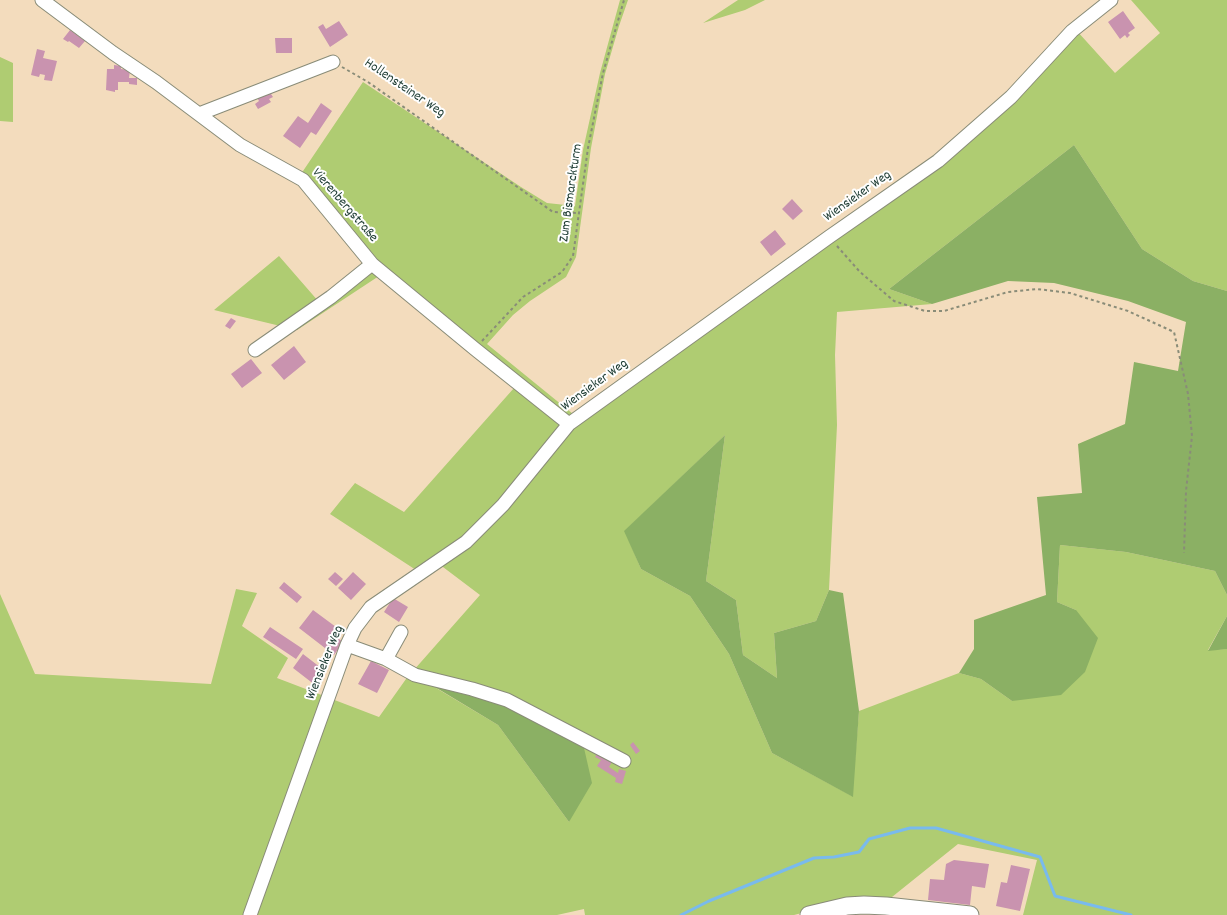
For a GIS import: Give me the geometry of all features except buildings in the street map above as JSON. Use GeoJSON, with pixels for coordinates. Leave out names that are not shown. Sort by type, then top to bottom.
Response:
{"type":"FeatureCollection","features":[{"type":"Feature","properties":{"kind":"main road"},"geometry":{"type":"LineString","coordinates":[[809,915],[848,906],[864,910],[886,906],[970,915]]}},
{"type":"Feature","properties":{"kind":"street","name":"Vierenbergstraße"},"geometry":{"type":"LineString","coordinates":[[42,0],[240,144],[303,180],[372,264],[474,349],[569,424]]}},
{"type":"Feature","properties":{"kind":"street","name":"Wiensieker Weg"},"geometry":{"type":"LineString","coordinates":[[250,915],[347,645],[355,628],[371,607],[466,542],[503,505],[569,424],[829,237],[938,161],[1011,97],[1072,30],[1110,0]]}},
{"type":"Feature","properties":{"kind":"street"},"geometry":{"type":"LineString","coordinates":[[199,114],[333,62]]}},
{"type":"Feature","properties":{"kind":"street"},"geometry":{"type":"LineString","coordinates":[[255,350],[331,297],[372,264]]}},
{"type":"Feature","properties":{"kind":"street"},"geometry":{"type":"LineString","coordinates":[[386,659],[401,632]]}},
{"type":"Feature","properties":{"kind":"street"},"geometry":{"type":"LineString","coordinates":[[347,645],[386,659],[415,675],[472,689],[507,700],[624,761]]}},
{"type":"Feature","properties":{"kind":"path","name":"Zum Bismarckturm"},"geometry":{"type":"LineString","coordinates":[[474,349],[523,296],[562,272],[573,256],[588,148],[603,73],[624,0]]}},
{"type":"Feature","properties":{"kind":"path","name":"Hollensteiner Weg"},"geometry":{"type":"LineString","coordinates":[[333,62],[368,82],[553,212],[579,213]]}},
{"type":"Feature","properties":{"kind":"path"},"geometry":{"type":"LineString","coordinates":[[829,237],[860,272],[894,301],[925,310],[944,311],[1008,292],[1037,289],[1070,293],[1128,312],[1174,332],[1188,394],[1192,436],[1186,491],[1184,553]]}},
{"type":"Feature","properties":{"kind":"green space"},"geometry":{"type":"Polygon","coordinates":[[[620,0],[628,0],[605,74],[591,148],[576,257],[566,277],[530,301],[513,315],[487,344],[573,414],[502,500],[466,535],[416,570],[330,514],[355,483],[404,512],[514,388],[379,276],[297,330],[214,310],[279,256],[319,302],[369,266],[301,174],[363,82],[547,203],[575,206],[583,150],[600,73],[620,0]]]}},
{"type":"Feature","properties":{"kind":"green space"},"geometry":{"type":"Polygon","coordinates":[[[738,0],[765,0],[745,10],[703,23],[738,0]]]}},
{"type":"Feature","properties":{"kind":"green space"},"geometry":{"type":"Polygon","coordinates":[[[1131,0],[1227,0],[1227,291],[1193,281],[1142,249],[1074,145],[889,289],[932,304],[837,312],[835,355],[837,425],[829,590],[816,621],[774,633],[777,678],[743,655],[736,600],[706,581],[725,435],[625,531],[641,569],[690,596],[729,654],[772,753],[852,796],[859,711],[959,673],[981,679],[1012,701],[1076,610],[1057,602],[1060,545],[1126,552],[1215,571],[1227,595],[1227,616],[1208,650],[1227,649],[1227,915],[1023,915],[1037,860],[958,844],[887,901],[848,901],[794,915],[585,915],[584,909],[557,915],[0,915],[0,594],[35,674],[211,684],[236,589],[257,593],[242,626],[288,658],[277,678],[379,717],[406,679],[480,595],[439,564],[572,426],[898,190],[1077,31],[1115,73],[1160,33],[1131,0]],[[436,688],[498,725],[569,822],[584,748],[436,688]]]}},
{"type":"Feature","properties":{"kind":"green space"},"geometry":{"type":"Polygon","coordinates":[[[0,57],[13,63],[13,122],[0,121],[0,57]]]}},
{"type":"Feature","properties":{"kind":"green space"},"geometry":{"type":"Polygon","coordinates":[[[1074,145],[1142,249],[1193,281],[1227,291],[1227,595],[1215,571],[1126,552],[1060,545],[1057,602],[1076,610],[1098,638],[1085,672],[1061,695],[1012,701],[981,679],[959,673],[974,649],[974,620],[1046,595],[1037,497],[1082,493],[1078,444],[1125,424],[1134,362],[1178,371],[1186,322],[1128,301],[1054,283],[1008,281],[932,304],[889,289],[1074,145]]]}},
{"type":"Feature","properties":{"kind":"green space"},"geometry":{"type":"Polygon","coordinates":[[[725,435],[706,581],[736,600],[743,655],[777,678],[774,633],[816,621],[829,590],[843,593],[859,711],[853,797],[772,753],[729,654],[690,596],[641,569],[624,531],[725,435]]]}},
{"type":"Feature","properties":{"kind":"green space"},"geometry":{"type":"Polygon","coordinates":[[[1227,616],[1227,649],[1208,651],[1227,616]]]}},
{"type":"Feature","properties":{"kind":"green space"},"geometry":{"type":"Polygon","coordinates":[[[435,687],[507,705],[584,748],[592,783],[569,822],[498,725],[435,687]]]}},
{"type":"Feature","properties":{"kind":"waterway"},"geometry":{"type":"LineString","coordinates":[[681,915],[709,901],[814,858],[834,857],[859,852],[869,839],[910,828],[936,828],[1040,857],[1055,896],[1131,915]]}}]}
